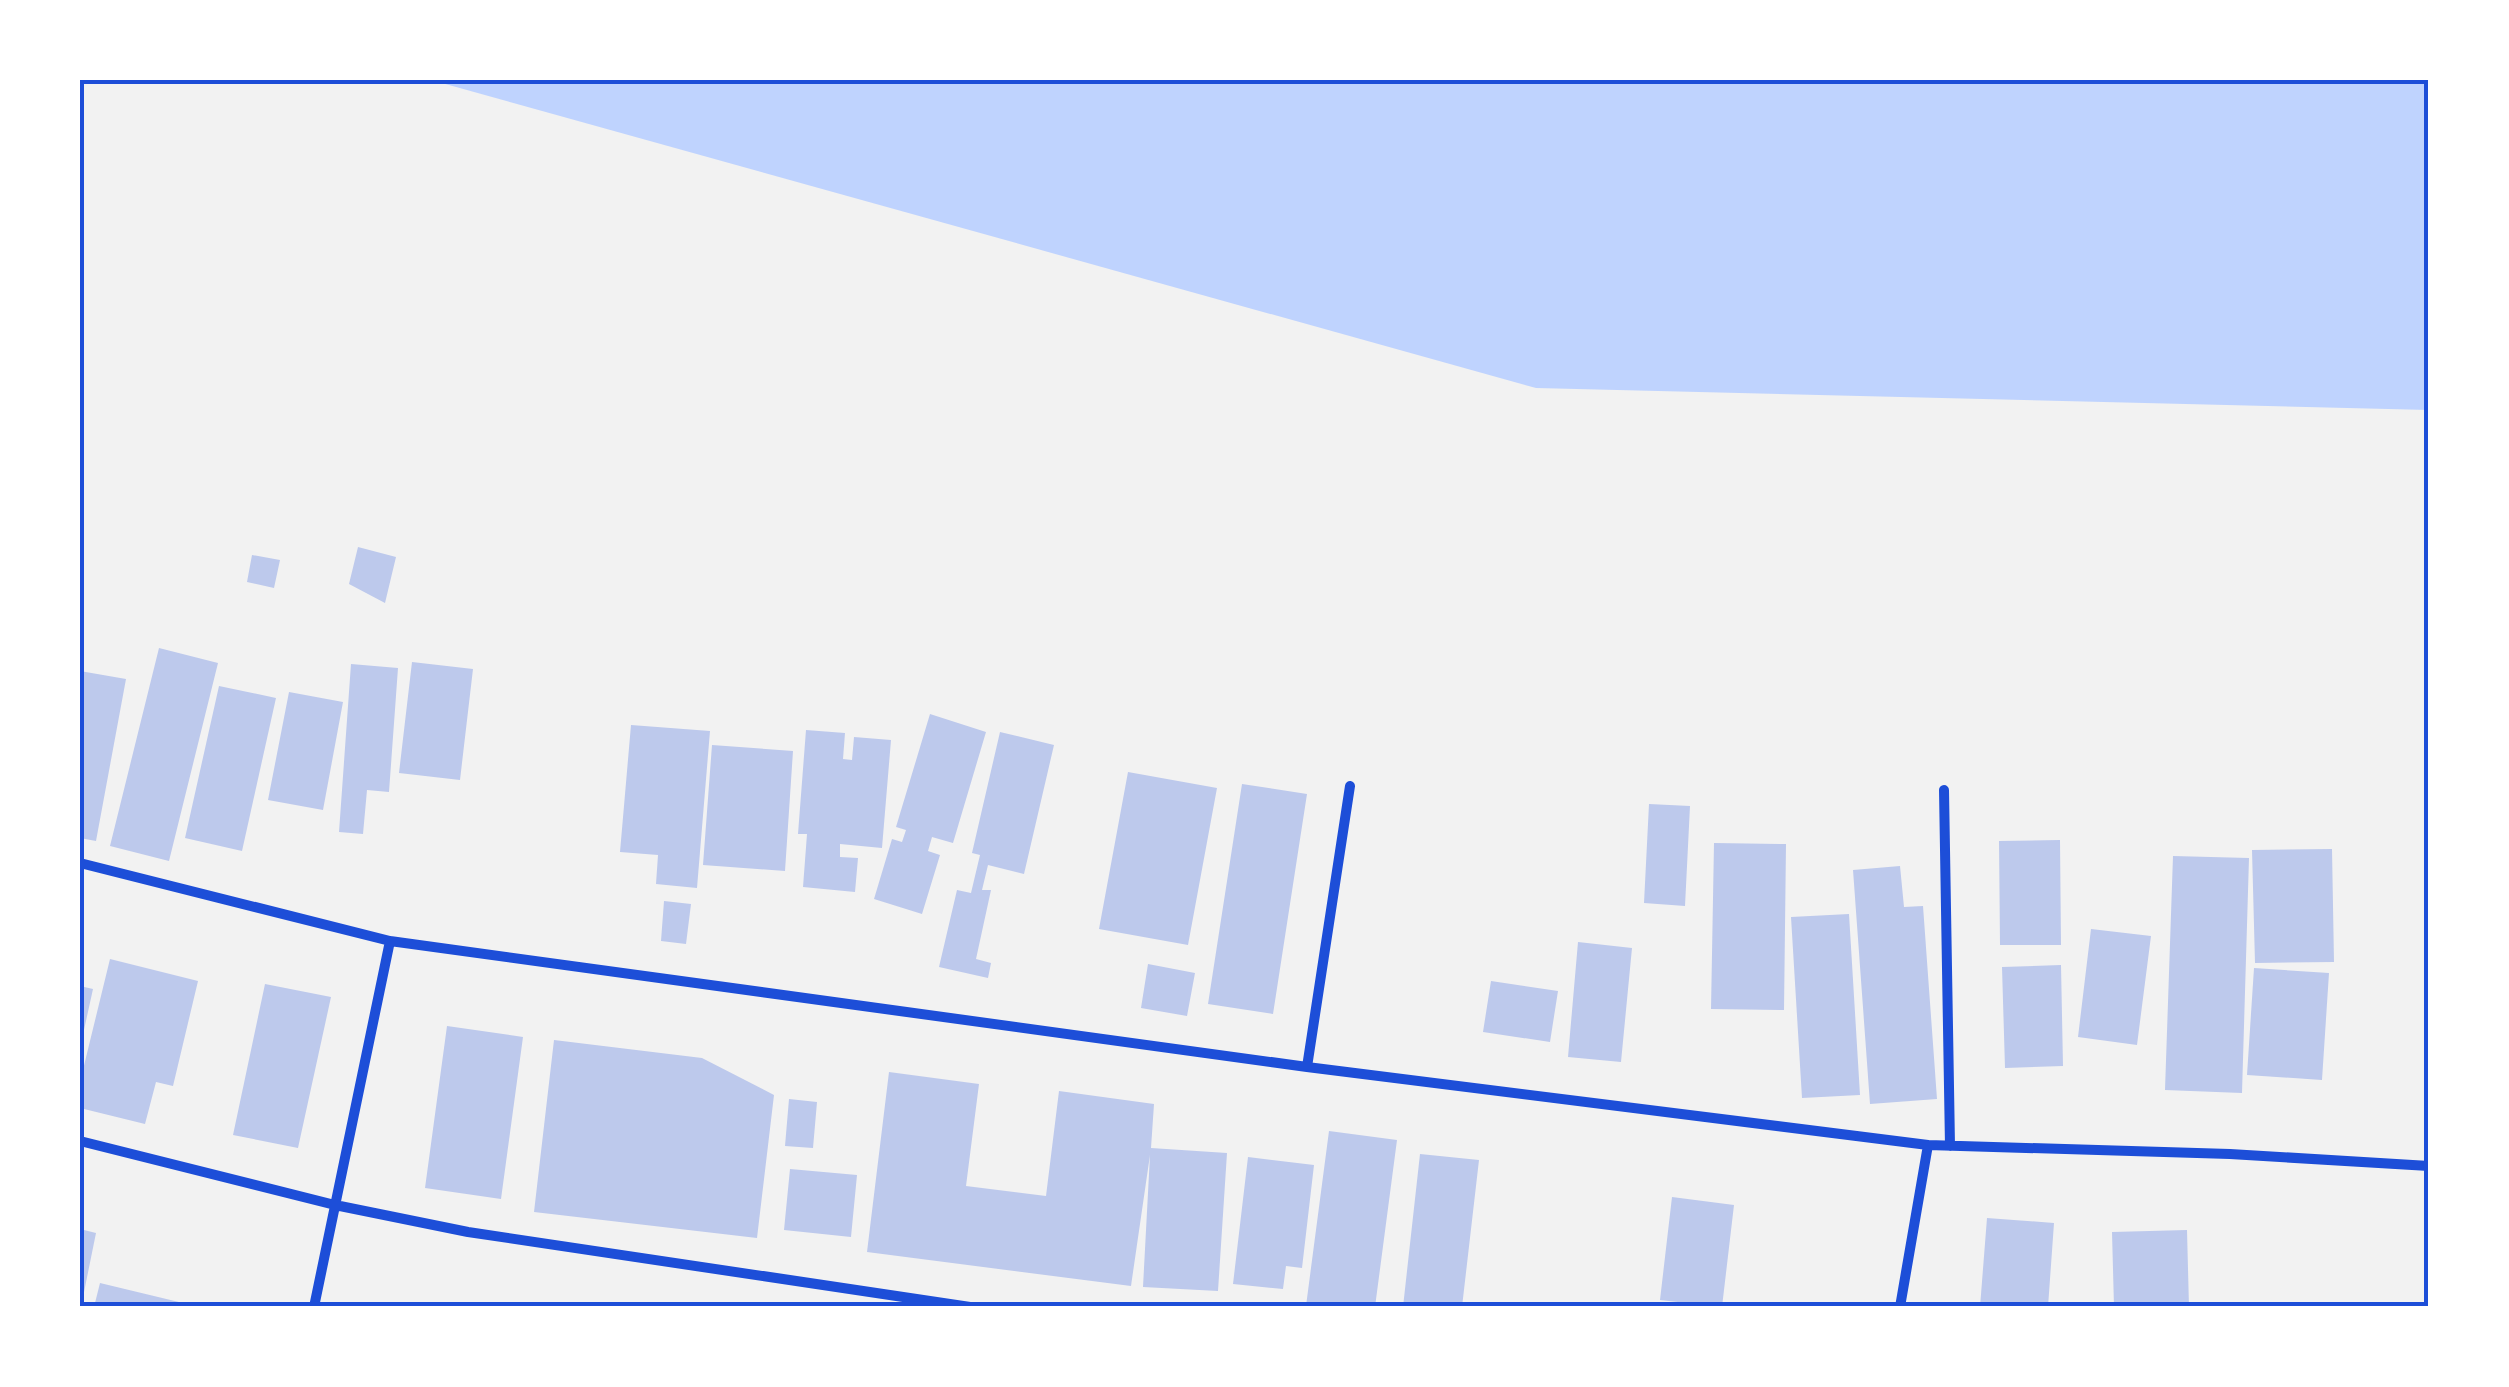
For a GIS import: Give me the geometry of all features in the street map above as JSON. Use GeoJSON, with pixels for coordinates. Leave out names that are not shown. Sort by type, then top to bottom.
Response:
{"type":"FeatureCollection","features":[{"type":"Feature","properties":{"kind":"street"},"geometry":{"type":"LineString","coordinates":[[1307,1066],[1350,786]]}},
{"type":"Feature","properties":{"kind":"street"},"geometry":{"type":"LineString","coordinates":[[1944,790],[1950,1146]]}},
{"type":"Feature","properties":{"kind":"street"},"geometry":{"type":"LineString","coordinates":[[80,863],[390,941],[1307,1066],[1928,1146],[2230,1154],[2429,1166]]}},
{"type":"Feature","properties":{"kind":"street"},"geometry":{"type":"LineString","coordinates":[[314,1307],[390,941]]}},
{"type":"Feature","properties":{"kind":"street"},"geometry":{"type":"LineString","coordinates":[[80,1140],[335,1205],[468,1232],[970,1307]]}},
{"type":"Feature","properties":{"kind":"street"},"geometry":{"type":"LineString","coordinates":[[1900,1307],[1928,1146]]}},
{"type":"Feature","properties":{"kind":"water"},"geometry":{"type":"Polygon","coordinates":[[[431,80],[2429,80],[2429,410],[1536,388],[431,80]]]}},
{"type":"Feature","properties":{"kind":"building"},"geometry":{"type":"Polygon","coordinates":[[[358,547],[396,557],[385,603],[349,584],[358,547]]]}},
{"type":"Feature","properties":{"kind":"building"},"geometry":{"type":"Polygon","coordinates":[[[252,555],[280,560],[274,588],[247,582],[252,555]]]}},
{"type":"Feature","properties":{"kind":"building"},"geometry":{"type":"Polygon","coordinates":[[[159,648],[218,663],[169,861],[110,846],[159,648]]]}},
{"type":"Feature","properties":{"kind":"building"},"geometry":{"type":"Polygon","coordinates":[[[412,662],[473,669],[460,780],[399,773],[412,662]]]}},
{"type":"Feature","properties":{"kind":"building"},"geometry":{"type":"Polygon","coordinates":[[[351,664],[398,668],[389,792],[367,790],[363,834],[339,832],[351,664]]]}},
{"type":"Feature","properties":{"kind":"building"},"geometry":{"type":"Polygon","coordinates":[[[80,671],[126,679],[96,841],[80,838],[80,671]]]}},
{"type":"Feature","properties":{"kind":"building"},"geometry":{"type":"Polygon","coordinates":[[[219,686],[276,698],[242,851],[185,838],[219,686]]]}},
{"type":"Feature","properties":{"kind":"building"},"geometry":{"type":"Polygon","coordinates":[[[289,692],[343,702],[323,810],[268,800],[289,692]]]}},
{"type":"Feature","properties":{"kind":"building"},"geometry":{"type":"Polygon","coordinates":[[[930,714],[986,732],[953,843],[932,837],[928,851],[940,855],[922,914],[874,899],[892,839],[902,842],[906,830],[896,827],[930,714]]]}},
{"type":"Feature","properties":{"kind":"building"},"geometry":{"type":"Polygon","coordinates":[[[631,725],[710,731],[697,888],[656,884],[658,855],[620,852],[631,725]]]}},
{"type":"Feature","properties":{"kind":"building"},"geometry":{"type":"Polygon","coordinates":[[[806,730],[845,733],[843,759],[852,760],[854,737],[891,740],[882,848],[840,844],[840,857],[858,858],[855,892],[803,887],[807,834],[798,834],[806,730]]]}},
{"type":"Feature","properties":{"kind":"building"},"geometry":{"type":"Polygon","coordinates":[[[1000,732],[1054,745],[1024,874],[988,865],[982,890],[991,890],[976,959],[991,963],[988,978],[939,967],[957,890],[971,893],[980,855],[972,853],[1000,732]]]}},
{"type":"Feature","properties":{"kind":"building"},"geometry":{"type":"Polygon","coordinates":[[[712,745],[793,751],[785,871],[703,865],[712,745]]]}},
{"type":"Feature","properties":{"kind":"building"},"geometry":{"type":"Polygon","coordinates":[[[1128,772],[1217,788],[1188,945],[1099,929],[1128,772]]]}},
{"type":"Feature","properties":{"kind":"building"},"geometry":{"type":"Polygon","coordinates":[[[1242,784],[1307,794],[1273,1014],[1208,1004],[1242,784]]]}},
{"type":"Feature","properties":{"kind":"building"},"geometry":{"type":"Polygon","coordinates":[[[1649,804],[1690,806],[1685,906],[1644,903],[1649,804]]]}},
{"type":"Feature","properties":{"kind":"building"},"geometry":{"type":"Polygon","coordinates":[[[2060,840],[2061,945],[2000,945],[1999,841],[2060,840]]]}},
{"type":"Feature","properties":{"kind":"building"},"geometry":{"type":"Polygon","coordinates":[[[1714,843],[1786,844],[1784,1010],[1711,1009],[1714,843]]]}},
{"type":"Feature","properties":{"kind":"building"},"geometry":{"type":"Polygon","coordinates":[[[2332,849],[2334,962],[2255,963],[2252,850],[2332,849]]]}},
{"type":"Feature","properties":{"kind":"building"},"geometry":{"type":"Polygon","coordinates":[[[2173,856],[2249,858],[2242,1093],[2165,1090],[2173,856]]]}},
{"type":"Feature","properties":{"kind":"building"},"geometry":{"type":"Polygon","coordinates":[[[1900,866],[1904,907],[1923,906],[1937,1099],[1870,1104],[1853,870],[1900,866]]]}},
{"type":"Feature","properties":{"kind":"building"},"geometry":{"type":"Polygon","coordinates":[[[664,901],[691,904],[686,944],[661,941],[664,901]]]}},
{"type":"Feature","properties":{"kind":"building"},"geometry":{"type":"Polygon","coordinates":[[[1849,914],[1860,1095],[1802,1098],[1791,917],[1849,914]]]}},
{"type":"Feature","properties":{"kind":"building"},"geometry":{"type":"Polygon","coordinates":[[[2091,929],[2151,936],[2137,1045],[2078,1037],[2091,929]]]}},
{"type":"Feature","properties":{"kind":"building"},"geometry":{"type":"Polygon","coordinates":[[[1578,942],[1632,948],[1621,1062],[1568,1057],[1578,942]]]}},
{"type":"Feature","properties":{"kind":"building"},"geometry":{"type":"Polygon","coordinates":[[[110,959],[198,981],[173,1086],[156,1082],[145,1124],[80,1108],[80,1082],[110,959]]]}},
{"type":"Feature","properties":{"kind":"building"},"geometry":{"type":"Polygon","coordinates":[[[1148,964],[1195,973],[1187,1016],[1141,1008],[1148,964]]]}},
{"type":"Feature","properties":{"kind":"building"},"geometry":{"type":"Polygon","coordinates":[[[2061,965],[2063,1066],[2005,1068],[2002,967],[2061,965]]]}},
{"type":"Feature","properties":{"kind":"building"},"geometry":{"type":"Polygon","coordinates":[[[2254,968],[2329,973],[2322,1080],[2247,1075],[2254,968]]]}},
{"type":"Feature","properties":{"kind":"building"},"geometry":{"type":"Polygon","coordinates":[[[1491,981],[1558,991],[1550,1042],[1483,1032],[1491,981]]]}},
{"type":"Feature","properties":{"kind":"building"},"geometry":{"type":"Polygon","coordinates":[[[265,984],[331,997],[298,1148],[233,1135],[265,984]]]}},
{"type":"Feature","properties":{"kind":"building"},"geometry":{"type":"Polygon","coordinates":[[[80,986],[93,989],[82,1039],[80,1039],[80,986]]]}},
{"type":"Feature","properties":{"kind":"building"},"geometry":{"type":"Polygon","coordinates":[[[447,1026],[523,1037],[501,1199],[425,1188],[447,1026]]]}},
{"type":"Feature","properties":{"kind":"building"},"geometry":{"type":"Polygon","coordinates":[[[554,1040],[702,1058],[774,1095],[757,1238],[534,1212],[554,1040]]]}},
{"type":"Feature","properties":{"kind":"building"},"geometry":{"type":"Polygon","coordinates":[[[889,1072],[979,1084],[966,1186],[1046,1196],[1059,1091],[1154,1104],[1151,1148],[1227,1153],[1218,1291],[1143,1287],[1150,1155],[1131,1286],[867,1252],[889,1072]]]}},
{"type":"Feature","properties":{"kind":"building"},"geometry":{"type":"Polygon","coordinates":[[[789,1099],[817,1102],[813,1148],[785,1146],[789,1099]]]}},
{"type":"Feature","properties":{"kind":"building"},"geometry":{"type":"Polygon","coordinates":[[[1329,1131],[1397,1140],[1375,1307],[1306,1306],[1329,1131]]]}},
{"type":"Feature","properties":{"kind":"building"},"geometry":{"type":"Polygon","coordinates":[[[1420,1154],[1479,1160],[1462,1307],[1403,1307],[1420,1154]]]}},
{"type":"Feature","properties":{"kind":"building"},"geometry":{"type":"Polygon","coordinates":[[[1248,1157],[1314,1165],[1302,1268],[1286,1266],[1283,1289],[1233,1284],[1248,1157]]]}},
{"type":"Feature","properties":{"kind":"building"},"geometry":{"type":"Polygon","coordinates":[[[790,1169],[857,1175],[851,1237],[784,1230],[790,1169]]]}},
{"type":"Feature","properties":{"kind":"building"},"geometry":{"type":"Polygon","coordinates":[[[1672,1197],[1734,1205],[1722,1307],[1660,1300],[1672,1197]]]}},
{"type":"Feature","properties":{"kind":"building"},"geometry":{"type":"Polygon","coordinates":[[[1987,1218],[2054,1223],[2048,1307],[1980,1307],[1987,1218]]]}},
{"type":"Feature","properties":{"kind":"building"},"geometry":{"type":"Polygon","coordinates":[[[80,1229],[96,1233],[82,1302],[80,1301],[80,1229]]]}},
{"type":"Feature","properties":{"kind":"building"},"geometry":{"type":"Polygon","coordinates":[[[2187,1230],[2189,1307],[2114,1307],[2112,1232],[2187,1230]]]}},
{"type":"Feature","properties":{"kind":"building"},"geometry":{"type":"Polygon","coordinates":[[[100,1283],[183,1303],[182,1307],[94,1307],[100,1283]]]}}]}
